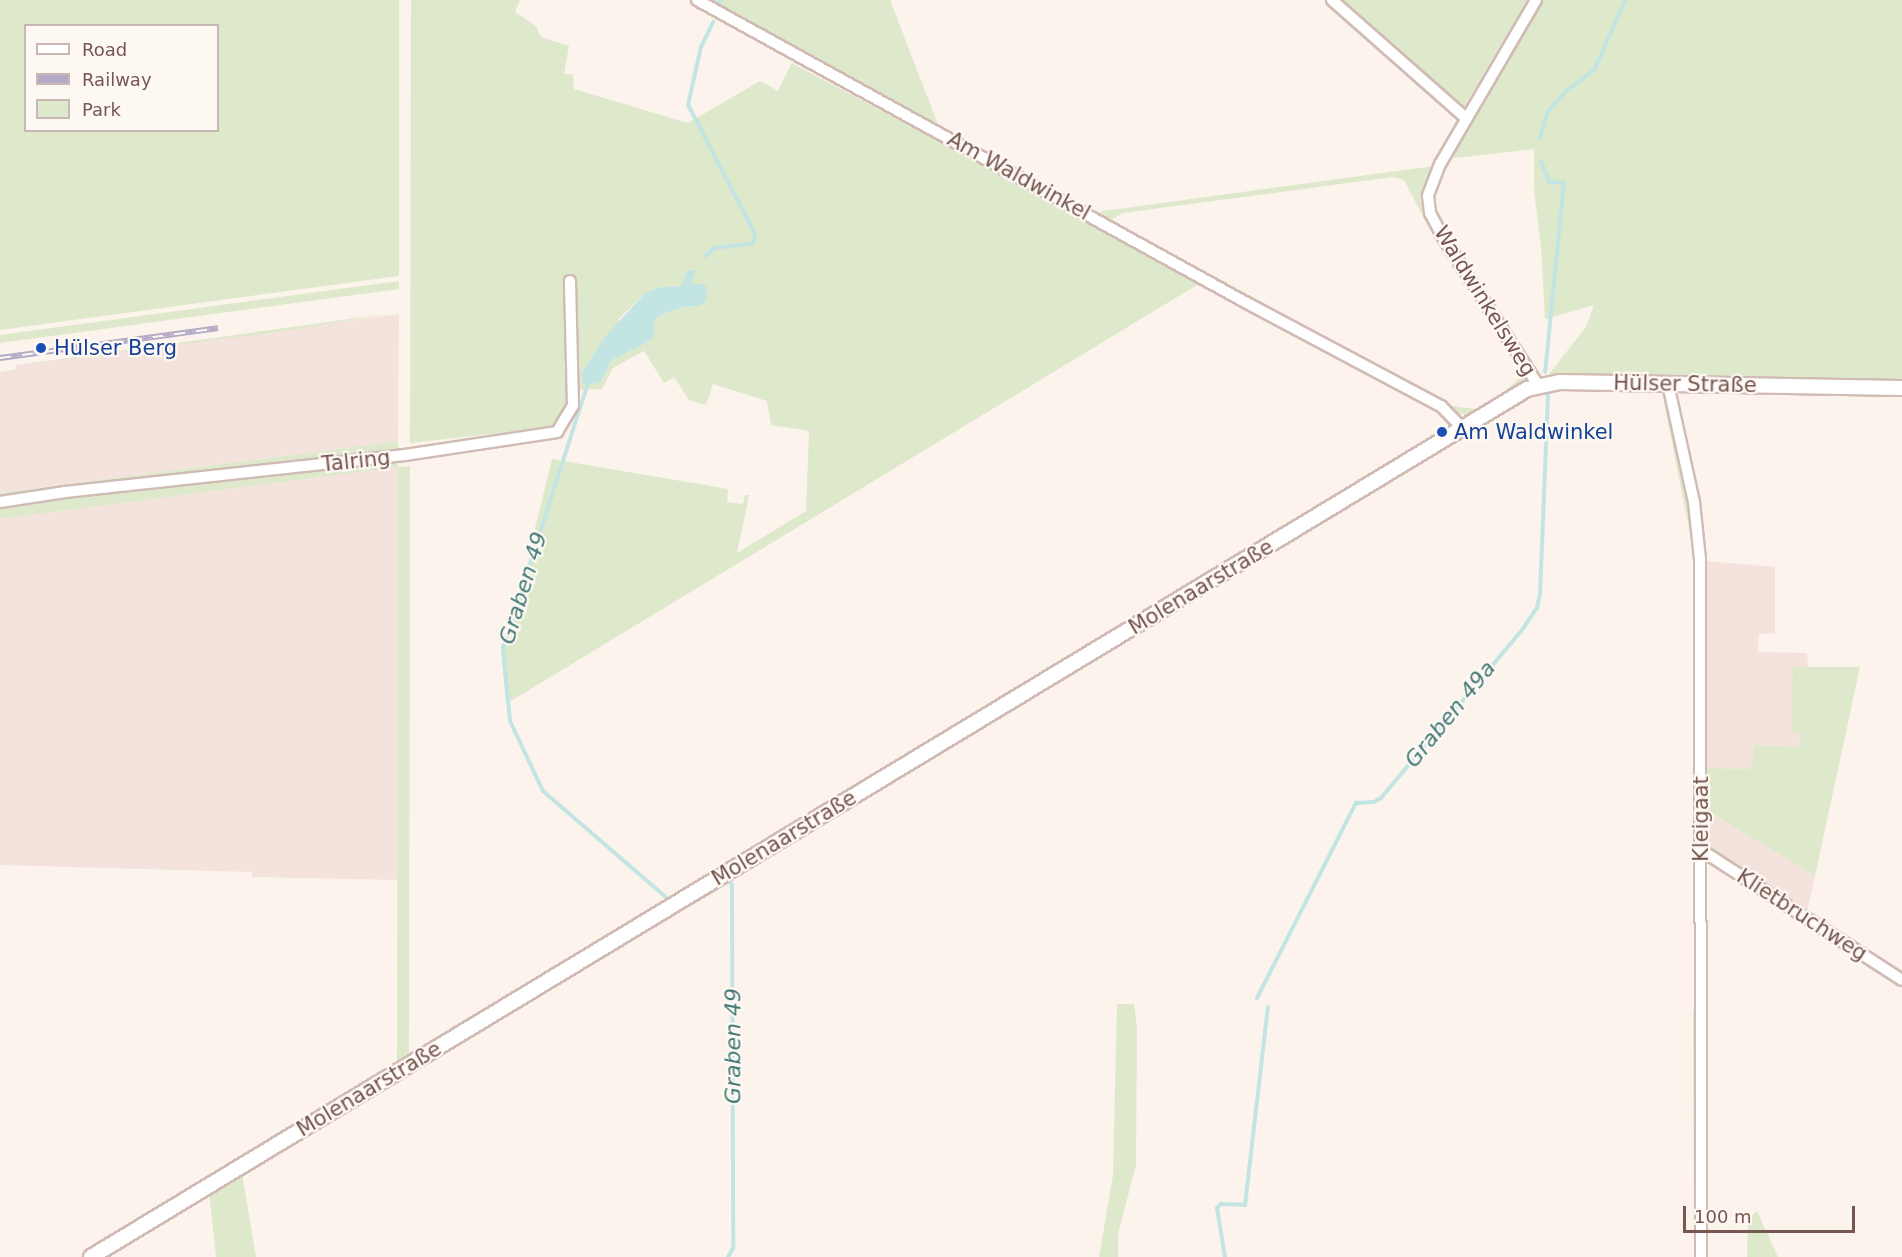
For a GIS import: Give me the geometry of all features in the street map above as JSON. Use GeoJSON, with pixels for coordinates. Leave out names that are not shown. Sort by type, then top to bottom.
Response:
{"type":"FeatureCollection","features":[{"type":"Feature","properties":{"kind":"street","name":"Am Waldwinkel"},"geometry":{"type":"LineString","coordinates":[[697,0],[1245,302],[1441,406],[1461,427]]}},
{"type":"Feature","properties":{"kind":"street"},"geometry":{"type":"LineString","coordinates":[[1332,0],[1466,118]]}},
{"type":"Feature","properties":{"kind":"street","name":"Waldwinkelsweg"},"geometry":{"type":"LineString","coordinates":[[1536,0],[1435,174],[1428,196],[1430,213],[1442,236],[1538,385]]}},
{"type":"Feature","properties":{"kind":"street","name":"Talring"},"geometry":{"type":"LineString","coordinates":[[0,502],[65,492],[405,455],[557,432],[573,405],[570,281]]}},
{"type":"Feature","properties":{"kind":"street","name":"Hülser Straße"},"geometry":{"type":"LineString","coordinates":[[1477,418],[1538,385],[1560,382],[1902,388]]}},
{"type":"Feature","properties":{"kind":"street","name":"Kleigaat"},"geometry":{"type":"LineString","coordinates":[[1668,384],[1694,502],[1700,559],[1701,1257]]}},
{"type":"Feature","properties":{"kind":"street","name":"Molenaarstraße"},"geometry":{"type":"LineString","coordinates":[[91,1257],[1477,418]]}},
{"type":"Feature","properties":{"kind":"street","name":"Klietbruchweg"},"geometry":{"type":"LineString","coordinates":[[1701,850],[1902,980]]}},
{"type":"Feature","properties":{"kind":"shaded area"},"geometry":{"type":"Polygon","coordinates":[[[399,314],[398,441],[0,493],[0,372],[16,369],[16,365],[399,314]]]}},
{"type":"Feature","properties":{"kind":"shaded area"},"geometry":{"type":"Polygon","coordinates":[[[398,467],[398,880],[252,877],[252,872],[0,865],[0,519],[398,467]]]}},
{"type":"Feature","properties":{"kind":"shaded area"},"geometry":{"type":"Polygon","coordinates":[[[1706,561],[1775,567],[1775,633],[1759,634],[1758,652],[1807,653],[1808,667],[1793,668],[1801,735],[1799,747],[1755,745],[1752,769],[1705,768],[1706,561]]]}},
{"type":"Feature","properties":{"kind":"shaded area"},"geometry":{"type":"Polygon","coordinates":[[[1705,809],[1815,876],[1807,911],[1704,842],[1705,809]]]}},
{"type":"Feature","properties":{"kind":"green space"},"geometry":{"type":"Polygon","coordinates":[[[0,0],[399,0],[399,276],[0,330],[0,0]]]}},
{"type":"Feature","properties":{"kind":"green space"},"geometry":{"type":"Polygon","coordinates":[[[411,0],[520,0],[515,12],[536,26],[541,37],[569,46],[564,74],[573,74],[574,89],[688,123],[760,81],[778,91],[792,63],[1202,282],[506,704],[501,647],[538,534],[535,528],[552,459],[728,489],[727,502],[743,504],[745,495],[749,495],[737,553],[806,511],[809,431],[771,425],[767,401],[713,384],[706,405],[689,400],[674,377],[664,383],[644,351],[613,368],[602,389],[577,390],[576,289],[564,291],[569,403],[555,427],[410,443],[411,0]],[[681,286],[661,287],[645,293],[619,319],[601,382],[612,360],[650,341],[654,336],[654,323],[660,315],[683,307],[699,306],[681,286]]]}},
{"type":"Feature","properties":{"kind":"green space"},"geometry":{"type":"Polygon","coordinates":[[[705,0],[890,0],[939,127],[705,0]]]}},
{"type":"Feature","properties":{"kind":"green space"},"geometry":{"type":"Polygon","coordinates":[[[1340,0],[1527,0],[1464,107],[1340,0]]]}},
{"type":"Feature","properties":{"kind":"green space"},"geometry":{"type":"Polygon","coordinates":[[[1541,0],[1902,0],[1902,381],[1549,374],[1586,327],[1594,305],[1545,319],[1541,247],[1534,191],[1534,149],[1455,158],[1451,156],[1541,0]]]}},
{"type":"Feature","properties":{"kind":"green space"},"geometry":{"type":"Polygon","coordinates":[[[1434,166],[1420,200],[1429,220],[1527,378],[1523,386],[1468,415],[1458,414],[1096,215],[1103,211],[1434,166]],[[1393,177],[1123,213],[1111,220],[1452,406],[1475,409],[1504,392],[1523,375],[1425,220],[1404,180],[1393,177]]]}},
{"type":"Feature","properties":{"kind":"green space"},"geometry":{"type":"Polygon","coordinates":[[[399,281],[399,289],[0,343],[0,335],[399,281]]]}},
{"type":"Feature","properties":{"kind":"green space"},"geometry":{"type":"Polygon","coordinates":[[[399,312],[292,330],[20,365],[292,327],[399,312]]]}},
{"type":"Feature","properties":{"kind":"green space"},"geometry":{"type":"Polygon","coordinates":[[[1662,392],[1686,473],[1697,562],[1697,992],[1694,999],[1694,554],[1662,392]]]}},
{"type":"Feature","properties":{"kind":"green space"},"geometry":{"type":"Polygon","coordinates":[[[398,441],[398,467],[0,519],[0,493],[398,441]]]}},
{"type":"Feature","properties":{"kind":"green space"},"geometry":{"type":"Polygon","coordinates":[[[410,466],[409,1056],[397,1064],[398,467],[410,466]]]}},
{"type":"Feature","properties":{"kind":"green space"},"geometry":{"type":"Polygon","coordinates":[[[1793,667],[1860,667],[1815,876],[1705,809],[1705,768],[1752,769],[1754,745],[1799,747],[1801,735],[1791,732],[1793,667]]]}},
{"type":"Feature","properties":{"kind":"green space"},"geometry":{"type":"Polygon","coordinates":[[[1704,842],[1902,973],[1902,977],[1709,851],[1704,842]]]}},
{"type":"Feature","properties":{"kind":"green space"},"geometry":{"type":"Polygon","coordinates":[[[1117,1004],[1134,1004],[1137,1027],[1136,1165],[1118,1234],[1118,1257],[1099,1257],[1113,1175],[1117,1004]]]}},
{"type":"Feature","properties":{"kind":"green space"},"geometry":{"type":"Polygon","coordinates":[[[1693,1010],[1698,1013],[1697,1257],[1694,1257],[1693,1010]]]}},
{"type":"Feature","properties":{"kind":"green space"},"geometry":{"type":"Polygon","coordinates":[[[242,1173],[256,1257],[216,1257],[209,1193],[242,1173]]]}},
{"type":"Feature","properties":{"kind":"green space"},"geometry":{"type":"Polygon","coordinates":[[[1757,1211],[1778,1257],[1747,1257],[1748,1219],[1757,1211]]]}},
{"type":"Feature","properties":{"kind":"water"},"geometry":{"type":"Polygon","coordinates":[[[696,270],[691,284],[702,284],[707,287],[706,301],[699,306],[683,307],[660,315],[654,323],[654,337],[650,341],[612,360],[601,382],[586,385],[582,382],[582,373],[603,339],[645,293],[661,287],[681,286],[687,271],[696,270]]]}},
{"type":"Feature","properties":{"kind":"waterway","name":"Graben 49"},"geometry":{"type":"LineString","coordinates":[[717,4],[721,0]]}},
{"type":"Feature","properties":{"kind":"waterway","name":"Graben 49a"},"geometry":{"type":"LineString","coordinates":[[1540,138],[1547,113],[1566,91],[1595,69],[1625,0]]}},
{"type":"Feature","properties":{"kind":"waterway","name":"Graben 49"},"geometry":{"type":"LineString","coordinates":[[705,256],[715,248],[753,243],[755,234],[688,105],[701,47],[713,22]]}},
{"type":"Feature","properties":{"kind":"waterway","name":"Graben 49a"},"geometry":{"type":"LineString","coordinates":[[1541,161],[1549,182],[1564,183],[1545,372]]}},
{"type":"Feature","properties":{"kind":"waterway","name":"Graben 49"},"geometry":{"type":"LineString","coordinates":[[588,383],[503,647],[510,721],[543,791],[667,898]]}},
{"type":"Feature","properties":{"kind":"waterway","name":"Graben 49a"},"geometry":{"type":"LineString","coordinates":[[1257,998],[1356,803],[1374,802],[1381,798],[1522,630],[1537,608],[1540,594],[1548,392]]}},
{"type":"Feature","properties":{"kind":"waterway","name":"Graben 49"},"geometry":{"type":"LineString","coordinates":[[690,904],[729,881],[732,885],[733,1248],[728,1257]]}},
{"type":"Feature","properties":{"kind":"waterway","name":"Graben 49a"},"geometry":{"type":"LineString","coordinates":[[1225,1257],[1217,1208],[1221,1204],[1245,1205],[1268,1007]]}},
{"type":"Feature","properties":{"kind":"railway"},"geometry":{"type":"LineString","coordinates":[[0,358],[218,328]]}},
{"type":"Feature","properties":{"kind":"place","name":"Hülser Berg"},"geometry":{"type":"Point","coordinates":[41,348]}},
{"type":"Feature","properties":{"kind":"place","name":"Am Waldwinkel"},"geometry":{"type":"Point","coordinates":[1442,432]}}]}
